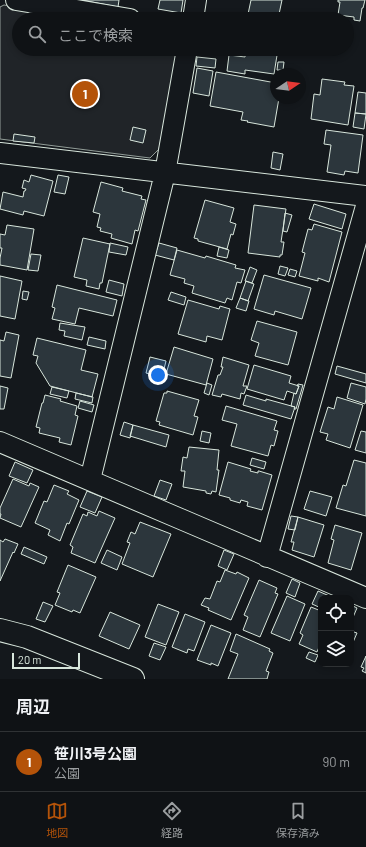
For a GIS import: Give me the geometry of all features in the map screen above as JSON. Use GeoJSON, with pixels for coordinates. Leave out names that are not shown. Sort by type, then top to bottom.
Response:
{"type":"FeatureCollection","features":[{"type":"Feature","properties":{"kind":"street"},"geometry":{"type":"LineString","coordinates":[[16,0],[88,12]]}},
{"type":"Feature","properties":{"kind":"street"},"geometry":{"type":"LineString","coordinates":[[193,12],[196,0]]}},
{"type":"Feature","properties":{"kind":"street"},"geometry":{"type":"LineString","coordinates":[[90,480],[165,173],[186,56]]}},
{"type":"Feature","properties":{"kind":"street"},"geometry":{"type":"LineString","coordinates":[[0,153],[366,196]]}},
{"type":"Feature","properties":{"kind":"street"},"geometry":{"type":"LineString","coordinates":[[267,557],[366,206]]}},
{"type":"Feature","properties":{"kind":"street"},"geometry":{"type":"LineString","coordinates":[[0,442],[366,598]]}},
{"type":"Feature","properties":{"kind":"street"},"geometry":{"type":"LineString","coordinates":[[0,630],[27,637],[133,679]]}},
{"type":"Feature","properties":{"kind":"shaded area"},"geometry":{"type":"Polygon","coordinates":[[[4,5],[44,12],[12,12],[12,56],[177,56],[159,149],[150,158],[0,139],[0,7],[4,5]]]}},
{"type":"Feature","properties":{"kind":"building"},"geometry":{"type":"Polygon","coordinates":[[[82,0],[119,0],[118,7],[82,0]]]}},
{"type":"Feature","properties":{"kind":"building"},"geometry":{"type":"Polygon","coordinates":[[[160,0],[183,0],[181,12],[158,9],[160,0]]]}},
{"type":"Feature","properties":{"kind":"building"},"geometry":{"type":"Polygon","coordinates":[[[251,0],[282,0],[279,12],[248,12],[251,0]]]}},
{"type":"Feature","properties":{"kind":"building"},"geometry":{"type":"Polygon","coordinates":[[[338,0],[365,0],[360,21],[354,20],[354,12],[338,12],[340,2],[338,2],[338,0]]]}},
{"type":"Feature","properties":{"kind":"building"},"geometry":{"type":"Polygon","coordinates":[[[229,56],[277,56],[275,68],[270,68],[270,73],[245,70],[245,74],[227,71],[229,56]]]}},
{"type":"Feature","properties":{"kind":"building"},"geometry":{"type":"Polygon","coordinates":[[[197,57],[216,59],[215,68],[196,66],[197,57]]]}},
{"type":"Feature","properties":{"kind":"building"},"geometry":{"type":"Polygon","coordinates":[[[278,62],[284,62],[283,68],[277,68],[278,62]]]}},
{"type":"Feature","properties":{"kind":"building"},"geometry":{"type":"Polygon","coordinates":[[[197,68],[213,71],[209,96],[193,93],[197,68]]]}},
{"type":"Feature","properties":{"kind":"building"},"geometry":{"type":"Polygon","coordinates":[[[216,72],[270,82],[270,104],[278,104],[274,127],[241,120],[243,112],[210,106],[216,72]]]}},
{"type":"Feature","properties":{"kind":"building"},"geometry":{"type":"Polygon","coordinates":[[[322,79],[345,82],[344,85],[354,86],[348,125],[311,119],[314,94],[320,95],[322,79]]]}},
{"type":"Feature","properties":{"kind":"building"},"geometry":{"type":"Polygon","coordinates":[[[358,92],[366,93],[366,114],[355,113],[358,92]]]}},
{"type":"Feature","properties":{"kind":"building"},"geometry":{"type":"Polygon","coordinates":[[[355,113],[366,114],[364,129],[353,127],[355,113]]]}},
{"type":"Feature","properties":{"kind":"building"},"geometry":{"type":"Polygon","coordinates":[[[133,127],[146,130],[143,143],[130,140],[133,127]]]}},
{"type":"Feature","properties":{"kind":"building"},"geometry":{"type":"Polygon","coordinates":[[[326,130],[363,135],[358,173],[345,171],[344,175],[327,172],[331,145],[324,144],[326,130]]]}},
{"type":"Feature","properties":{"kind":"building"},"geometry":{"type":"Polygon","coordinates":[[[14,134],[35,137],[34,143],[13,141],[14,134]]]}},
{"type":"Feature","properties":{"kind":"building"},"geometry":{"type":"Polygon","coordinates":[[[273,152],[283,154],[280,170],[271,168],[273,152]]]}},
{"type":"Feature","properties":{"kind":"building"},"geometry":{"type":"Polygon","coordinates":[[[31,175],[53,181],[44,216],[24,211],[23,215],[0,209],[3,192],[23,197],[26,189],[22,188],[24,180],[29,182],[31,175]]]}},
{"type":"Feature","properties":{"kind":"building"},"geometry":{"type":"Polygon","coordinates":[[[58,175],[69,177],[65,194],[54,192],[58,175]]]}},
{"type":"Feature","properties":{"kind":"building"},"geometry":{"type":"Polygon","coordinates":[[[101,182],[123,188],[122,191],[142,196],[141,199],[146,200],[138,231],[135,230],[132,244],[111,238],[112,234],[100,231],[101,228],[97,227],[100,214],[93,212],[101,182]]]}},
{"type":"Feature","properties":{"kind":"building"},"geometry":{"type":"Polygon","coordinates":[[[205,200],[234,208],[230,222],[236,224],[233,235],[231,234],[227,249],[198,241],[198,239],[194,238],[205,200]]]}},
{"type":"Feature","properties":{"kind":"building"},"geometry":{"type":"Polygon","coordinates":[[[314,204],[346,214],[342,229],[309,219],[314,204]]]}},
{"type":"Feature","properties":{"kind":"building"},"geometry":{"type":"Polygon","coordinates":[[[254,205],[286,209],[281,242],[284,242],[282,255],[280,255],[280,257],[248,253],[254,205]]]}},
{"type":"Feature","properties":{"kind":"building"},"geometry":{"type":"Polygon","coordinates":[[[285,213],[292,215],[287,232],[283,231],[285,213]]]}},
{"type":"Feature","properties":{"kind":"building"},"geometry":{"type":"Polygon","coordinates":[[[314,224],[342,232],[329,282],[318,278],[318,281],[299,276],[305,253],[302,252],[308,229],[312,230],[314,224]]]}},
{"type":"Feature","properties":{"kind":"building"},"geometry":{"type":"Polygon","coordinates":[[[7,225],[34,229],[27,270],[0,265],[2,248],[0,248],[0,234],[5,235],[7,225]]]}},
{"type":"Feature","properties":{"kind":"building"},"geometry":{"type":"Polygon","coordinates":[[[83,238],[110,244],[102,283],[100,283],[99,289],[86,286],[87,280],[74,277],[83,238]]]}},
{"type":"Feature","properties":{"kind":"building"},"geometry":{"type":"Polygon","coordinates":[[[110,243],[128,247],[126,255],[109,252],[110,243]]]}},
{"type":"Feature","properties":{"kind":"building"},"geometry":{"type":"Polygon","coordinates":[[[159,243],[177,248],[174,260],[155,255],[159,243]]]}},
{"type":"Feature","properties":{"kind":"building"},"geometry":{"type":"Polygon","coordinates":[[[219,247],[229,250],[227,258],[217,256],[219,247]]]}},
{"type":"Feature","properties":{"kind":"building"},"geometry":{"type":"Polygon","coordinates":[[[177,250],[205,258],[206,256],[236,265],[235,268],[245,270],[241,283],[237,282],[232,300],[227,298],[225,303],[192,293],[194,286],[184,283],[185,279],[170,275],[177,250]]]}},
{"type":"Feature","properties":{"kind":"building"},"geometry":{"type":"Polygon","coordinates":[[[31,254],[41,255],[38,271],[28,270],[31,254]]]}},
{"type":"Feature","properties":{"kind":"building"},"geometry":{"type":"Polygon","coordinates":[[[280,266],[288,268],[285,276],[278,274],[280,266]]]}},
{"type":"Feature","properties":{"kind":"building"},"geometry":{"type":"Polygon","coordinates":[[[250,267],[257,270],[252,283],[245,281],[250,267]]]}},
{"type":"Feature","properties":{"kind":"building"},"geometry":{"type":"Polygon","coordinates":[[[290,269],[297,271],[295,277],[288,275],[290,269]]]}},
{"type":"Feature","properties":{"kind":"building"},"geometry":{"type":"Polygon","coordinates":[[[264,275],[311,288],[302,319],[275,311],[274,315],[254,309],[264,275]]]}},
{"type":"Feature","properties":{"kind":"building"},"geometry":{"type":"Polygon","coordinates":[[[0,276],[22,281],[15,319],[0,316],[0,276]]]}},
{"type":"Feature","properties":{"kind":"building"},"geometry":{"type":"Polygon","coordinates":[[[109,280],[124,284],[122,296],[106,292],[109,280]]]}},
{"type":"Feature","properties":{"kind":"building"},"geometry":{"type":"Polygon","coordinates":[[[246,281],[254,284],[248,301],[240,298],[246,281]]]}},
{"type":"Feature","properties":{"kind":"building"},"geometry":{"type":"Polygon","coordinates":[[[57,285],[117,300],[113,316],[79,308],[75,324],[52,319],[55,308],[52,307],[57,285]]]}},
{"type":"Feature","properties":{"kind":"building"},"geometry":{"type":"Polygon","coordinates":[[[23,291],[29,292],[27,300],[22,299],[23,291]]]}},
{"type":"Feature","properties":{"kind":"building"},"geometry":{"type":"Polygon","coordinates":[[[171,292],[186,297],[184,305],[168,300],[171,292]]]}},
{"type":"Feature","properties":{"kind":"building"},"geometry":{"type":"Polygon","coordinates":[[[240,298],[249,301],[246,311],[236,308],[240,298]]]}},
{"type":"Feature","properties":{"kind":"building"},"geometry":{"type":"Polygon","coordinates":[[[188,300],[219,309],[220,306],[230,309],[222,340],[207,336],[206,342],[178,334],[188,300]]]}},
{"type":"Feature","properties":{"kind":"building"},"geometry":{"type":"Polygon","coordinates":[[[257,321],[297,332],[288,365],[255,356],[259,343],[251,340],[257,321]]]}},
{"type":"Feature","properties":{"kind":"building"},"geometry":{"type":"Polygon","coordinates":[[[60,323],[85,327],[82,340],[64,336],[65,331],[59,330],[60,323]]]}},
{"type":"Feature","properties":{"kind":"building"},"geometry":{"type":"Polygon","coordinates":[[[6,332],[19,335],[11,378],[0,376],[0,340],[4,341],[6,332]]]}},
{"type":"Feature","properties":{"kind":"building"},"geometry":{"type":"Polygon","coordinates":[[[89,337],[106,341],[105,349],[87,345],[89,337]]]}},
{"type":"Feature","properties":{"kind":"building"},"geometry":{"type":"Polygon","coordinates":[[[37,338],[86,350],[81,370],[98,374],[92,397],[50,386],[36,363],[38,356],[33,355],[37,338]]]}},
{"type":"Feature","properties":{"kind":"building"},"geometry":{"type":"Polygon","coordinates":[[[174,347],[213,359],[206,385],[166,374],[174,347]]]}},
{"type":"Feature","properties":{"kind":"building"},"geometry":{"type":"Polygon","coordinates":[[[150,357],[166,361],[162,377],[146,373],[150,357]]]}},
{"type":"Feature","properties":{"kind":"building"},"geometry":{"type":"Polygon","coordinates":[[[223,357],[249,365],[243,386],[247,386],[244,394],[241,393],[240,399],[222,394],[221,397],[212,395],[218,375],[220,375],[223,367],[221,367],[223,357]]]}},
{"type":"Feature","properties":{"kind":"building"},"geometry":{"type":"Polygon","coordinates":[[[254,365],[291,376],[289,383],[299,386],[296,394],[287,391],[284,400],[247,389],[254,365]]]}},
{"type":"Feature","properties":{"kind":"building"},"geometry":{"type":"Polygon","coordinates":[[[337,366],[366,374],[366,383],[335,374],[337,366]]]}},
{"type":"Feature","properties":{"kind":"building"},"geometry":{"type":"Polygon","coordinates":[[[207,383],[212,385],[209,395],[204,393],[207,383]]]}},
{"type":"Feature","properties":{"kind":"building"},"geometry":{"type":"Polygon","coordinates":[[[351,383],[366,387],[365,404],[347,398],[351,383]]]}},
{"type":"Feature","properties":{"kind":"building"},"geometry":{"type":"Polygon","coordinates":[[[298,384],[303,385],[296,409],[294,409],[295,407],[291,406],[294,393],[296,394],[299,386],[297,386],[298,384]]]}},
{"type":"Feature","properties":{"kind":"building"},"geometry":{"type":"Polygon","coordinates":[[[0,386],[8,388],[4,409],[0,409],[0,386]]]}},
{"type":"Feature","properties":{"kind":"building"},"geometry":{"type":"Polygon","coordinates":[[[52,387],[69,391],[67,398],[50,394],[52,387]]]}},
{"type":"Feature","properties":{"kind":"building"},"geometry":{"type":"Polygon","coordinates":[[[167,391],[199,400],[194,416],[198,417],[193,435],[159,425],[160,422],[156,421],[164,393],[167,393],[167,391]]]}},
{"type":"Feature","properties":{"kind":"building"},"geometry":{"type":"Polygon","coordinates":[[[76,393],[93,397],[92,403],[75,399],[76,393]]]}},
{"type":"Feature","properties":{"kind":"building"},"geometry":{"type":"Polygon","coordinates":[[[45,395],[61,399],[60,401],[77,406],[75,415],[78,416],[71,445],[59,442],[60,438],[39,433],[40,428],[36,427],[45,395]]]}},
{"type":"Feature","properties":{"kind":"building"},"geometry":{"type":"Polygon","coordinates":[[[246,395],[295,407],[291,419],[243,405],[246,395]]]}},
{"type":"Feature","properties":{"kind":"building"},"geometry":{"type":"Polygon","coordinates":[[[337,397],[363,405],[350,448],[326,440],[328,434],[320,432],[328,407],[334,409],[337,397]]]}},
{"type":"Feature","properties":{"kind":"building"},"geometry":{"type":"Polygon","coordinates":[[[80,401],[94,405],[92,412],[78,408],[80,401]]]}},
{"type":"Feature","properties":{"kind":"building"},"geometry":{"type":"Polygon","coordinates":[[[226,406],[277,421],[274,430],[278,431],[274,446],[271,445],[268,456],[231,446],[237,424],[222,420],[226,406]]]}},
{"type":"Feature","properties":{"kind":"building"},"geometry":{"type":"Polygon","coordinates":[[[124,422],[133,425],[130,438],[120,435],[124,422]]]}},
{"type":"Feature","properties":{"kind":"building"},"geometry":{"type":"Polygon","coordinates":[[[133,425],[169,435],[166,447],[130,436],[133,425]]]}},
{"type":"Feature","properties":{"kind":"building"},"geometry":{"type":"Polygon","coordinates":[[[202,431],[211,433],[209,443],[200,441],[202,431]]]}},
{"type":"Feature","properties":{"kind":"building"},"geometry":{"type":"Polygon","coordinates":[[[361,431],[366,432],[366,453],[355,450],[361,431]]]}},
{"type":"Feature","properties":{"kind":"building"},"geometry":{"type":"Polygon","coordinates":[[[189,447],[219,450],[217,470],[219,470],[216,492],[212,491],[211,494],[206,493],[206,491],[183,487],[185,471],[181,471],[183,457],[187,458],[189,447]]]}},
{"type":"Feature","properties":{"kind":"building"},"geometry":{"type":"Polygon","coordinates":[[[252,458],[266,462],[264,469],[250,465],[252,458]]]}},
{"type":"Feature","properties":{"kind":"building"},"geometry":{"type":"Polygon","coordinates":[[[354,460],[366,463],[366,516],[336,508],[343,485],[346,486],[354,460]]]}},
{"type":"Feature","properties":{"kind":"building"},"geometry":{"type":"Polygon","coordinates":[[[15,462],[33,470],[27,483],[9,476],[15,462]]]}},
{"type":"Feature","properties":{"kind":"building"},"geometry":{"type":"Polygon","coordinates":[[[228,462],[251,469],[250,471],[258,473],[259,471],[272,475],[262,510],[247,506],[248,502],[241,500],[240,503],[219,495],[228,462]]]}},
{"type":"Feature","properties":{"kind":"building"},"geometry":{"type":"Polygon","coordinates":[[[13,479],[29,486],[30,483],[39,487],[21,527],[0,518],[0,508],[13,479]]]}},
{"type":"Feature","properties":{"kind":"building"},"geometry":{"type":"Polygon","coordinates":[[[160,480],[172,484],[166,500],[154,496],[160,480]]]}},
{"type":"Feature","properties":{"kind":"building"},"geometry":{"type":"Polygon","coordinates":[[[54,485],[69,491],[67,494],[79,500],[69,524],[67,523],[60,541],[48,535],[50,530],[35,523],[44,501],[47,502],[54,485]]]}},
{"type":"Feature","properties":{"kind":"building"},"geometry":{"type":"Polygon","coordinates":[[[87,491],[102,497],[95,513],[80,507],[87,491]]]}},
{"type":"Feature","properties":{"kind":"building"},"geometry":{"type":"Polygon","coordinates":[[[310,491],[332,497],[326,516],[304,509],[310,491]]]}},
{"type":"Feature","properties":{"kind":"building"},"geometry":{"type":"Polygon","coordinates":[[[99,511],[115,518],[95,563],[71,553],[73,547],[70,545],[83,514],[87,516],[88,512],[97,516],[99,511]]]}},
{"type":"Feature","properties":{"kind":"building"},"geometry":{"type":"Polygon","coordinates":[[[291,516],[298,517],[295,530],[288,529],[291,516]]]}},
{"type":"Feature","properties":{"kind":"building"},"geometry":{"type":"Polygon","coordinates":[[[298,517],[324,525],[314,557],[292,550],[294,542],[291,542],[298,517]]]}},
{"type":"Feature","properties":{"kind":"building"},"geometry":{"type":"Polygon","coordinates":[[[140,522],[171,534],[153,577],[122,564],[130,543],[127,542],[131,532],[135,534],[140,522]]]}},
{"type":"Feature","properties":{"kind":"building"},"geometry":{"type":"Polygon","coordinates":[[[335,525],[362,533],[351,570],[328,563],[334,540],[331,539],[335,525]]]}},
{"type":"Feature","properties":{"kind":"building"},"geometry":{"type":"Polygon","coordinates":[[[5,539],[18,544],[0,581],[0,540],[3,542],[5,539]]]}},
{"type":"Feature","properties":{"kind":"building"},"geometry":{"type":"Polygon","coordinates":[[[24,547],[47,557],[44,564],[21,554],[24,547]]]}},
{"type":"Feature","properties":{"kind":"building"},"geometry":{"type":"Polygon","coordinates":[[[107,550],[122,557],[117,570],[101,563],[107,550]]]}},
{"type":"Feature","properties":{"kind":"building"},"geometry":{"type":"Polygon","coordinates":[[[224,550],[234,554],[227,570],[218,566],[224,550]]]}},
{"type":"Feature","properties":{"kind":"building"},"geometry":{"type":"Polygon","coordinates":[[[68,565],[96,577],[80,613],[73,610],[72,612],[55,605],[60,593],[57,592],[68,565]]]}},
{"type":"Feature","properties":{"kind":"building"},"geometry":{"type":"Polygon","coordinates":[[[225,570],[236,574],[237,572],[249,578],[231,620],[208,610],[209,608],[201,605],[205,598],[210,599],[217,581],[220,582],[225,570]]]}},
{"type":"Feature","properties":{"kind":"building"},"geometry":{"type":"Polygon","coordinates":[[[292,579],[300,583],[295,597],[286,593],[292,579]]]}},
{"type":"Feature","properties":{"kind":"building"},"geometry":{"type":"Polygon","coordinates":[[[259,580],[277,588],[275,593],[278,594],[260,637],[243,630],[248,617],[244,615],[259,580]]]}},
{"type":"Feature","properties":{"kind":"building"},"geometry":{"type":"Polygon","coordinates":[[[318,591],[327,595],[318,595],[318,607],[312,604],[318,591]]]}},
{"type":"Feature","properties":{"kind":"building"},"geometry":{"type":"Polygon","coordinates":[[[287,596],[305,604],[290,641],[271,633],[287,596]]]}},
{"type":"Feature","properties":{"kind":"building"},"geometry":{"type":"Polygon","coordinates":[[[43,602],[53,606],[45,622],[36,619],[43,602]]]}},
{"type":"Feature","properties":{"kind":"building"},"geometry":{"type":"Polygon","coordinates":[[[158,604],[179,612],[166,645],[145,637],[158,604]]]}},
{"type":"Feature","properties":{"kind":"building"},"geometry":{"type":"Polygon","coordinates":[[[354,606],[357,608],[354,615],[354,606]]]}},
{"type":"Feature","properties":{"kind":"building"},"geometry":{"type":"Polygon","coordinates":[[[311,607],[318,610],[317,652],[299,644],[303,635],[300,633],[311,607]]]}},
{"type":"Feature","properties":{"kind":"building"},"geometry":{"type":"Polygon","coordinates":[[[110,612],[140,625],[129,649],[99,636],[110,612]]]}},
{"type":"Feature","properties":{"kind":"building"},"geometry":{"type":"Polygon","coordinates":[[[185,614],[205,622],[194,651],[188,649],[187,653],[172,647],[185,614]]]}},
{"type":"Feature","properties":{"kind":"building"},"geometry":{"type":"Polygon","coordinates":[[[211,625],[231,633],[218,666],[197,660],[211,625]]]}},
{"type":"Feature","properties":{"kind":"building"},"geometry":{"type":"Polygon","coordinates":[[[354,632],[357,633],[354,640],[354,632]]]}},
{"type":"Feature","properties":{"kind":"building"},"geometry":{"type":"Polygon","coordinates":[[[236,634],[270,649],[269,651],[273,653],[266,671],[269,672],[267,679],[228,679],[238,654],[230,651],[236,634]]]}},
{"type":"Feature","properties":{"kind":"building"},"geometry":{"type":"Polygon","coordinates":[[[154,643],[166,647],[160,660],[149,656],[154,643]]]}},
{"type":"Feature","properties":{"kind":"building"},"geometry":{"type":"Polygon","coordinates":[[[309,652],[318,655],[315,662],[306,658],[309,652]]]}},
{"type":"Feature","properties":{"kind":"building"},"geometry":{"type":"Polygon","coordinates":[[[366,656],[366,673],[362,671],[364,668],[361,667],[366,656]]]}},
{"type":"Feature","properties":{"kind":"place","name":"笹川3号公園"},"geometry":{"type":"Point","coordinates":[85,94]}}]}
